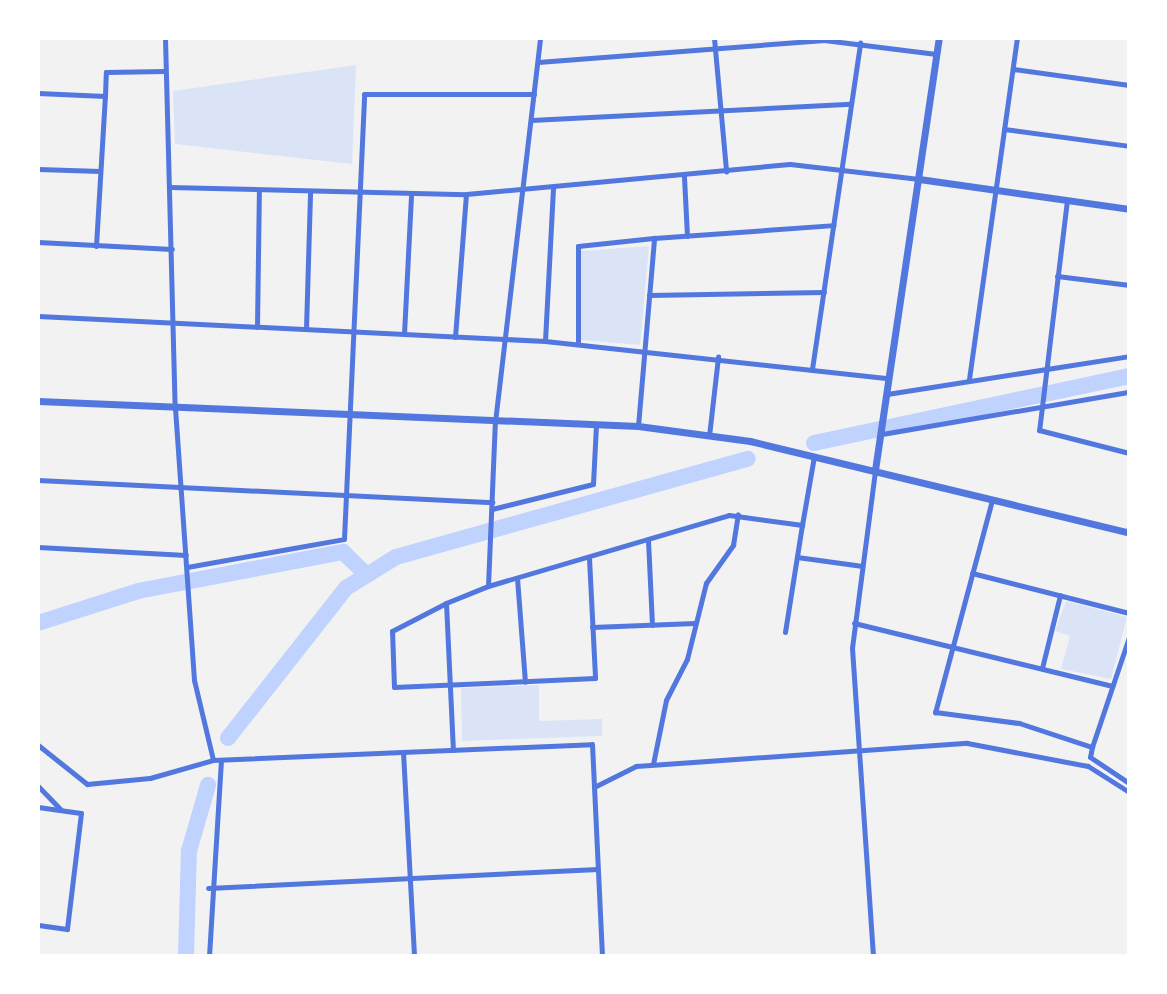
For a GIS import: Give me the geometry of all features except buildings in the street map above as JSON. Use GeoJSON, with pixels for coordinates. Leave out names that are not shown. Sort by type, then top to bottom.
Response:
{"type":"FeatureCollection","features":[{"type":"Feature","properties":{"kind":"street"},"geometry":{"type":"LineString","coordinates":[[165,38],[175,408],[197,701],[213,760]]}},
{"type":"Feature","properties":{"kind":"street"},"geometry":{"type":"LineString","coordinates":[[488,586],[495,422],[540,38]]}},
{"type":"Feature","properties":{"kind":"street"},"geometry":{"type":"LineString","coordinates":[[714,38],[726,171]]}},
{"type":"Feature","properties":{"kind":"street"},"geometry":{"type":"LineString","coordinates":[[873,956],[854,623],[939,38]]}},
{"type":"Feature","properties":{"kind":"street"},"geometry":{"type":"LineString","coordinates":[[969,379],[1017,38]]}},
{"type":"Feature","properties":{"kind":"street"},"geometry":{"type":"LineString","coordinates":[[538,62],[714,48],[860,43],[936,54]]}},
{"type":"Feature","properties":{"kind":"street"},"geometry":{"type":"LineString","coordinates":[[812,369],[860,43]]}},
{"type":"Feature","properties":{"kind":"street"},"geometry":{"type":"LineString","coordinates":[[1013,69],[1129,85]]}},
{"type":"Feature","properties":{"kind":"street"},"geometry":{"type":"LineString","coordinates":[[96,246],[106,72],[165,71]]}},
{"type":"Feature","properties":{"kind":"street"},"geometry":{"type":"LineString","coordinates":[[38,93],[105,96]]}},
{"type":"Feature","properties":{"kind":"street"},"geometry":{"type":"LineString","coordinates":[[187,567],[344,539],[364,94],[534,94]]}},
{"type":"Feature","properties":{"kind":"street"},"geometry":{"type":"LineString","coordinates":[[531,120],[721,107],[851,104]]}},
{"type":"Feature","properties":{"kind":"street"},"geometry":{"type":"LineString","coordinates":[[1004,129],[1129,146]]}},
{"type":"Feature","properties":{"kind":"street"},"geometry":{"type":"LineString","coordinates":[[169,187],[466,194],[726,171],[841,167],[1129,209]]}},
{"type":"Feature","properties":{"kind":"street"},"geometry":{"type":"LineString","coordinates":[[38,169],[100,171]]}},
{"type":"Feature","properties":{"kind":"street"},"geometry":{"type":"LineString","coordinates":[[684,177],[687,236]]}},
{"type":"Feature","properties":{"kind":"street"},"geometry":{"type":"LineString","coordinates":[[545,341],[553,187]]}},
{"type":"Feature","properties":{"kind":"street"},"geometry":{"type":"LineString","coordinates":[[257,327],[259,190]]}},
{"type":"Feature","properties":{"kind":"street"},"geometry":{"type":"LineString","coordinates":[[306,329],[310,191]]}},
{"type":"Feature","properties":{"kind":"street"},"geometry":{"type":"LineString","coordinates":[[404,334],[411,194]]}},
{"type":"Feature","properties":{"kind":"street"},"geometry":{"type":"LineString","coordinates":[[455,337],[466,194]]}},
{"type":"Feature","properties":{"kind":"street"},"geometry":{"type":"LineString","coordinates":[[1067,200],[1038,405],[1039,430],[1129,453]]}},
{"type":"Feature","properties":{"kind":"street"},"geometry":{"type":"LineString","coordinates":[[578,344],[578,246],[834,225]]}},
{"type":"Feature","properties":{"kind":"street"},"geometry":{"type":"LineString","coordinates":[[638,426],[654,238]]}},
{"type":"Feature","properties":{"kind":"street"},"geometry":{"type":"LineString","coordinates":[[38,242],[172,249]]}},
{"type":"Feature","properties":{"kind":"street"},"geometry":{"type":"LineString","coordinates":[[1057,276],[1129,285]]}},
{"type":"Feature","properties":{"kind":"street"},"geometry":{"type":"LineString","coordinates":[[649,295],[824,292]]}},
{"type":"Feature","properties":{"kind":"street"},"geometry":{"type":"LineString","coordinates":[[38,316],[506,338],[718,357],[889,378]]}},
{"type":"Feature","properties":{"kind":"street"},"geometry":{"type":"LineString","coordinates":[[886,396],[969,379],[1129,356]]}},
{"type":"Feature","properties":{"kind":"street"},"geometry":{"type":"LineString","coordinates":[[709,436],[718,357]]}},
{"type":"Feature","properties":{"kind":"street"},"geometry":{"type":"LineString","coordinates":[[882,431],[1129,392]]}},
{"type":"Feature","properties":{"kind":"street"},"geometry":{"type":"LineString","coordinates":[[38,401],[638,426],[814,456],[1129,533]]}},
{"type":"Feature","properties":{"kind":"street"},"geometry":{"type":"LineString","coordinates":[[38,480],[492,506],[593,484],[596,424]]}},
{"type":"Feature","properties":{"kind":"street"},"geometry":{"type":"LineString","coordinates":[[785,632],[814,456]]}},
{"type":"Feature","properties":{"kind":"street"},"geometry":{"type":"LineString","coordinates":[[992,499],[935,712],[1019,723],[1092,747]]}},
{"type":"Feature","properties":{"kind":"street"},"geometry":{"type":"LineString","coordinates":[[589,558],[595,678],[394,687],[392,631],[446,603],[488,586],[738,514],[802,525]]}},
{"type":"Feature","properties":{"kind":"street"},"geometry":{"type":"LineString","coordinates":[[653,764],[666,700],[695,623],[706,583],[733,545],[738,514]]}},
{"type":"Feature","properties":{"kind":"street"},"geometry":{"type":"LineString","coordinates":[[648,540],[652,625]]}},
{"type":"Feature","properties":{"kind":"street"},"geometry":{"type":"LineString","coordinates":[[38,547],[186,555]]}},
{"type":"Feature","properties":{"kind":"street"},"geometry":{"type":"LineString","coordinates":[[797,557],[862,566]]}},
{"type":"Feature","properties":{"kind":"street"},"geometry":{"type":"LineString","coordinates":[[972,573],[1129,613]]}},
{"type":"Feature","properties":{"kind":"street"},"geometry":{"type":"LineString","coordinates":[[517,578],[525,682]]}},
{"type":"Feature","properties":{"kind":"street"},"geometry":{"type":"LineString","coordinates":[[1042,668],[1060,595]]}},
{"type":"Feature","properties":{"kind":"street"},"geometry":{"type":"LineString","coordinates":[[446,603],[453,750]]}},
{"type":"Feature","properties":{"kind":"street"},"geometry":{"type":"LineString","coordinates":[[592,627],[695,623]]}},
{"type":"Feature","properties":{"kind":"street"},"geometry":{"type":"LineString","coordinates":[[854,623],[1112,686]]}},
{"type":"Feature","properties":{"kind":"street"},"geometry":{"type":"LineString","coordinates":[[1129,637],[1090,757],[1129,783]]}},
{"type":"Feature","properties":{"kind":"street"},"geometry":{"type":"LineString","coordinates":[[594,787],[653,764],[980,743],[1088,766],[1129,792]]}},
{"type":"Feature","properties":{"kind":"street"},"geometry":{"type":"LineString","coordinates":[[38,745],[87,784],[150,778],[213,760],[592,744],[602,956]]}},
{"type":"Feature","properties":{"kind":"street"},"geometry":{"type":"LineString","coordinates":[[403,752],[414,956]]}},
{"type":"Feature","properties":{"kind":"street"},"geometry":{"type":"LineString","coordinates":[[209,956],[208,888],[223,807],[221,761]]}},
{"type":"Feature","properties":{"kind":"street"},"geometry":{"type":"LineString","coordinates":[[38,786],[61,810]]}},
{"type":"Feature","properties":{"kind":"street"},"geometry":{"type":"LineString","coordinates":[[38,807],[81,813],[67,929],[38,925]]}},
{"type":"Feature","properties":{"kind":"street"},"geometry":{"type":"LineString","coordinates":[[208,888],[598,869]]}},
{"type":"Feature","properties":{"kind":"shaded area"},"geometry":{"type":"Polygon","coordinates":[[[356,65],[352,164],[175,144],[173,91],[356,65]]]}},
{"type":"Feature","properties":{"kind":"shaded area"},"geometry":{"type":"Polygon","coordinates":[[[649,246],[640,345],[581,340],[581,251],[649,246]]]}},
{"type":"Feature","properties":{"kind":"shaded area"},"geometry":{"type":"Polygon","coordinates":[[[1066,601],[1127,617],[1111,679],[1061,669],[1070,636],[1055,631],[1066,601]]]}},
{"type":"Feature","properties":{"kind":"shaded area"},"geometry":{"type":"Polygon","coordinates":[[[539,685],[539,721],[602,719],[602,736],[462,741],[461,688],[539,685]]]}},
{"type":"Feature","properties":{"kind":"waterway"},"geometry":{"type":"LineString","coordinates":[[814,443],[1129,376]]}},
{"type":"Feature","properties":{"kind":"waterway"},"geometry":{"type":"LineString","coordinates":[[228,738],[346,588],[396,557],[748,459]]}},
{"type":"Feature","properties":{"kind":"waterway"},"geometry":{"type":"LineString","coordinates":[[38,623],[138,591],[343,552],[367,575]]}},
{"type":"Feature","properties":{"kind":"waterway"},"geometry":{"type":"LineString","coordinates":[[186,956],[189,851],[208,785]]}}]}
